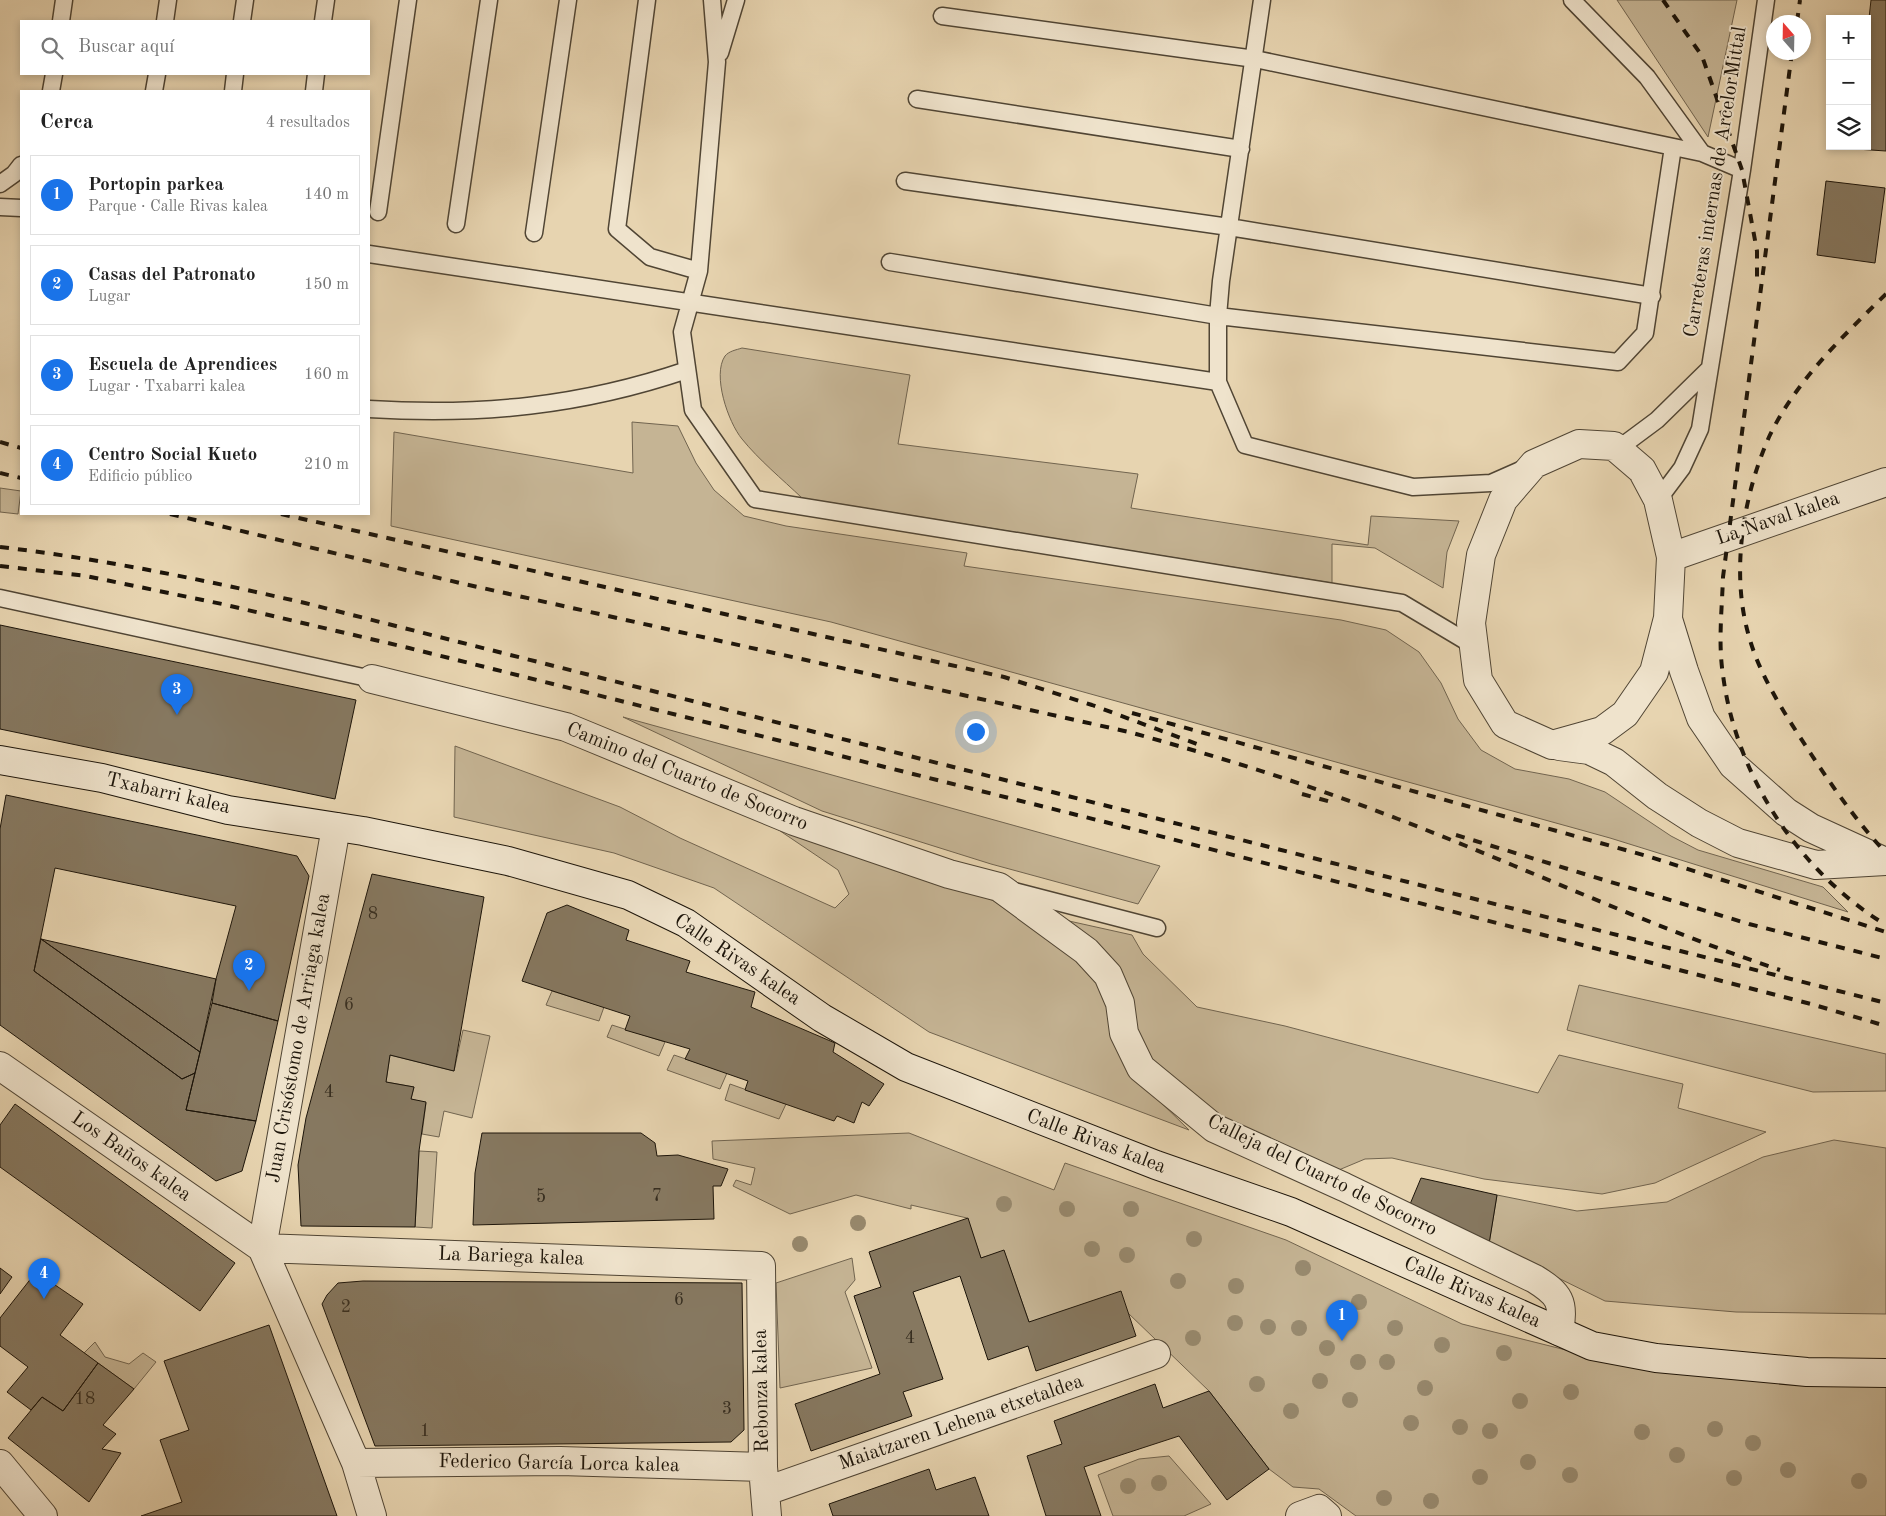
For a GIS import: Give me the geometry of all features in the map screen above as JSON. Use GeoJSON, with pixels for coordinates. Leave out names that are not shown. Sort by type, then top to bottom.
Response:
{"type":"FeatureCollection","features":[{"type":"Feature","properties":{"kind":"street"},"geometry":{"type":"LineString","coordinates":[[1552,744],[1602,731],[1625,714],[1654,672],[1668,618],[1671,557],[1658,500],[1642,470],[1614,446],[1579,444],[1534,464],[1503,500],[1481,555],[1471,623],[1478,680],[1505,724],[1552,744],[1589,750],[1614,762],[1657,796],[1692,819],[1738,843],[1816,866],[1884,861]]}},
{"type":"Feature","properties":{"kind":"street","name":"La Naval kalea"},"geometry":{"type":"LineString","coordinates":[[1671,557],[1886,482]]}},
{"type":"Feature","properties":{"kind":"street"},"geometry":{"type":"LineString","coordinates":[[1668,618],[1701,718],[1733,766],[1786,812],[1811,828],[1884,861]]}},
{"type":"Feature","properties":{"kind":"street","name":"Camino del Cuarto de Socorro"},"geometry":{"type":"LineString","coordinates":[[372,680],[566,727],[794,821],[949,874],[999,887]]}},
{"type":"Feature","properties":{"kind":"street","name":"Txabarri kalea"},"geometry":{"type":"LineString","coordinates":[[0,760],[102,778],[228,810],[336,827]]}},
{"type":"Feature","properties":{"kind":"street","name":"Juan Crisóstomo de Arriaga kalea"},"geometry":{"type":"LineString","coordinates":[[262,1248],[336,827]]}},
{"type":"Feature","properties":{"kind":"street","name":"Calle Rivas kalea"},"geometry":{"type":"LineString","coordinates":[[336,827],[508,861],[628,895],[686,923],[822,1018],[906,1068],[1156,1165],[1291,1212],[1592,1346],[1656,1358],[1807,1372],[1886,1373]]}},
{"type":"Feature","properties":{"kind":"street","name":"Calleja del Cuarto de Socorro"},"geometry":{"type":"LineString","coordinates":[[999,887],[1086,951],[1108,976],[1120,1003],[1124,1033],[1141,1068],[1214,1128],[1344,1187],[1535,1279],[1557,1294],[1562,1314],[1559,1331]]}},
{"type":"Feature","properties":{"kind":"street","name":"Los Baños kalea"},"geometry":{"type":"LineString","coordinates":[[0,1066],[262,1248]]}},
{"type":"Feature","properties":{"kind":"street"},"geometry":{"type":"LineString","coordinates":[[262,1248],[356,1463],[372,1516]]}},
{"type":"Feature","properties":{"kind":"street","name":"La Bariega kalea"},"geometry":{"type":"LineString","coordinates":[[262,1248],[761,1266]]}},
{"type":"Feature","properties":{"kind":"street","name":"Rebonza kalea"},"geometry":{"type":"LineString","coordinates":[[761,1266],[765,1491]]}},
{"type":"Feature","properties":{"kind":"street","name":"Maiatzaren Lehena etxetaldea"},"geometry":{"type":"LineString","coordinates":[[765,1491],[1156,1354]]}},
{"type":"Feature","properties":{"kind":"street","name":"Federico García Lorca kalea"},"geometry":{"type":"LineString","coordinates":[[356,1463],[560,1461],[765,1491]]}},
{"type":"Feature","properties":{"kind":"street"},"geometry":{"type":"LineString","coordinates":[[0,1464],[43,1516]]}},
{"type":"Feature","properties":{"kind":"lane"},"geometry":{"type":"LineString","coordinates":[[62,20],[64,0]]}},
{"type":"Feature","properties":{"kind":"lane"},"geometry":{"type":"LineString","coordinates":[[164,20],[168,0]]}},
{"type":"Feature","properties":{"kind":"lane"},"geometry":{"type":"LineString","coordinates":[[242,20],[245,0]]}},
{"type":"Feature","properties":{"kind":"lane"},"geometry":{"type":"LineString","coordinates":[[324,20],[326,0]]}},
{"type":"Feature","properties":{"kind":"lane"},"geometry":{"type":"LineString","coordinates":[[378,212],[408,0]]}},
{"type":"Feature","properties":{"kind":"lane"},"geometry":{"type":"LineString","coordinates":[[456,224],[489,0]]}},
{"type":"Feature","properties":{"kind":"lane"},"geometry":{"type":"LineString","coordinates":[[534,233],[568,0]]}},
{"type":"Feature","properties":{"kind":"lane"},"geometry":{"type":"LineString","coordinates":[[647,0],[617,229],[650,257],[699,270]]}},
{"type":"Feature","properties":{"kind":"lane"},"geometry":{"type":"LineString","coordinates":[[712,0],[717,62],[699,270],[682,332],[693,410],[755,499],[1402,603],[1474,646]]}},
{"type":"Feature","properties":{"kind":"lane"},"geometry":{"type":"LineString","coordinates":[[717,62],[736,0]]}},
{"type":"Feature","properties":{"kind":"lane"},"geometry":{"type":"LineString","coordinates":[[1262,0],[1218,316],[1218,382],[1245,445],[1413,486],[1491,483],[1534,464]]}},
{"type":"Feature","properties":{"kind":"lane"},"geometry":{"type":"LineString","coordinates":[[1572,0],[1647,78],[1702,154]]}},
{"type":"Feature","properties":{"kind":"lane","name":"Carreteras internas de ArcelorMittal"},"geometry":{"type":"LineString","coordinates":[[1658,500],[1682,468],[1700,429],[1708,370],[1742,170],[1766,0]]}},
{"type":"Feature","properties":{"kind":"lane"},"geometry":{"type":"LineString","coordinates":[[942,16],[1255,59],[1673,147],[1702,154],[1742,170]]}},
{"type":"Feature","properties":{"kind":"lane"},"geometry":{"type":"LineString","coordinates":[[51,90],[54,75]]}},
{"type":"Feature","properties":{"kind":"lane"},"geometry":{"type":"LineString","coordinates":[[154,90],[157,75]]}},
{"type":"Feature","properties":{"kind":"lane"},"geometry":{"type":"LineString","coordinates":[[233,90],[235,75]]}},
{"type":"Feature","properties":{"kind":"lane"},"geometry":{"type":"LineString","coordinates":[[314,90],[316,75]]}},
{"type":"Feature","properties":{"kind":"lane"},"geometry":{"type":"LineString","coordinates":[[917,99],[1241,150]]}},
{"type":"Feature","properties":{"kind":"lane"},"geometry":{"type":"LineString","coordinates":[[890,262],[1218,316],[1618,362],[1645,334],[1673,147]]}},
{"type":"Feature","properties":{"kind":"lane"},"geometry":{"type":"LineString","coordinates":[[0,184],[14,174],[20,166]]}},
{"type":"Feature","properties":{"kind":"lane"},"geometry":{"type":"LineString","coordinates":[[905,181],[1230,227],[1652,296]]}},
{"type":"Feature","properties":{"kind":"lane"},"geometry":{"type":"LineString","coordinates":[[0,207],[20,208]]}},
{"type":"Feature","properties":{"kind":"lane"},"geometry":{"type":"LineString","coordinates":[[370,254],[690,305],[1218,382]]}},
{"type":"Feature","properties":{"kind":"lane"},"geometry":{"type":"LineString","coordinates":[[370,409],[405,411],[521,408],[590,398],[687,370]]}},
{"type":"Feature","properties":{"kind":"lane"},"geometry":{"type":"LineString","coordinates":[[1618,449],[1657,420],[1708,370]]}},
{"type":"Feature","properties":{"kind":"lane"},"geometry":{"type":"LineString","coordinates":[[0,598],[372,680]]}},
{"type":"Feature","properties":{"kind":"lane"},"geometry":{"type":"LineString","coordinates":[[999,887],[1157,928]]}},
{"type":"Feature","properties":{"kind":"shaded area"},"geometry":{"type":"Polygon","coordinates":[[[1617,0],[1737,0],[1708,137],[1617,0]]]}},
{"type":"Feature","properties":{"kind":"shaded area"},"geometry":{"type":"Polygon","coordinates":[[[742,348],[910,375],[898,444],[1138,474],[1131,508],[1368,545],[1371,516],[1459,521],[1447,552],[1443,588],[1375,548],[1332,544],[1332,583],[802,498],[763,462],[742,439],[727,410],[721,386],[721,364],[727,354],[742,348]]]}},
{"type":"Feature","properties":{"kind":"shaded area"},"geometry":{"type":"Polygon","coordinates":[[[632,422],[678,426],[696,463],[714,490],[744,516],[786,526],[967,553],[964,566],[1341,620],[1386,630],[1419,652],[1441,683],[1458,719],[1481,750],[1515,769],[1569,779],[1605,792],[1671,836],[1698,850],[1823,887],[1848,912],[1610,838],[831,622],[391,526],[394,432],[633,473],[632,422]]]}},
{"type":"Feature","properties":{"kind":"shaded area"},"geometry":{"type":"Polygon","coordinates":[[[0,488],[20,491],[18,514],[0,512],[0,488]]]}},
{"type":"Feature","properties":{"kind":"shaded area"},"geometry":{"type":"Polygon","coordinates":[[[623,717],[1160,866],[1138,904],[991,864],[822,811],[623,717]]]}},
{"type":"Feature","properties":{"kind":"shaded area"},"geometry":{"type":"Polygon","coordinates":[[[455,746],[620,807],[680,838],[835,908],[849,894],[838,870],[755,814],[992,900],[1075,954],[1103,989],[1135,1077],[1189,1130],[929,1032],[714,888],[614,853],[454,817],[455,746]]]}},
{"type":"Feature","properties":{"kind":"shaded area"},"geometry":{"type":"Polygon","coordinates":[[[1069,921],[1132,935],[1143,954],[1197,1007],[1285,1026],[1538,1093],[1559,1055],[1683,1084],[1678,1108],[1766,1132],[1655,1183],[1602,1194],[1484,1179],[1392,1158],[1365,1159],[1334,1172],[1222,1121],[1162,1070],[1139,1044],[1098,944],[1069,921]]]}},
{"type":"Feature","properties":{"kind":"shaded area"},"geometry":{"type":"Polygon","coordinates":[[[1579,985],[1886,1054],[1886,1091],[1813,1092],[1567,1030],[1579,985]]]}},
{"type":"Feature","properties":{"kind":"shaded area"},"geometry":{"type":"Polygon","coordinates":[[[552,991],[604,1007],[599,1021],[546,1005],[552,991]]]}},
{"type":"Feature","properties":{"kind":"shaded area"},"geometry":{"type":"Polygon","coordinates":[[[612,1025],[665,1042],[659,1056],[607,1037],[612,1025]]]}},
{"type":"Feature","properties":{"kind":"shaded area"},"geometry":{"type":"Polygon","coordinates":[[[463,1030],[490,1036],[472,1118],[444,1111],[439,1137],[422,1134],[426,1103],[411,1099],[414,1087],[386,1082],[390,1055],[454,1071],[463,1030]]]}},
{"type":"Feature","properties":{"kind":"shaded area"},"geometry":{"type":"Polygon","coordinates":[[[674,1055],[727,1073],[720,1089],[667,1070],[674,1055]]]}},
{"type":"Feature","properties":{"kind":"shaded area"},"geometry":{"type":"Polygon","coordinates":[[[730,1084],[786,1104],[779,1119],[725,1100],[730,1084]]]}},
{"type":"Feature","properties":{"kind":"shaded area"},"geometry":{"type":"Polygon","coordinates":[[[909,1133],[1054,1190],[1065,1163],[1286,1240],[1462,1324],[1594,1357],[1886,1385],[1886,1516],[1356,1516],[1319,1489],[1293,1487],[1269,1469],[1209,1391],[1128,1313],[1029,1322],[1004,1251],[981,1258],[967,1218],[911,1205],[911,1209],[856,1195],[790,1214],[733,1186],[736,1180],[751,1185],[755,1168],[713,1159],[712,1141],[909,1133]]]}},
{"type":"Feature","properties":{"kind":"shaded area"},"geometry":{"type":"Polygon","coordinates":[[[1834,1140],[1886,1148],[1886,1314],[1736,1312],[1605,1301],[1489,1244],[1497,1195],[1577,1211],[1667,1202],[1763,1157],[1834,1140]]]}},
{"type":"Feature","properties":{"kind":"shaded area"},"geometry":{"type":"Polygon","coordinates":[[[419,1151],[437,1152],[432,1228],[415,1227],[419,1151]]]}},
{"type":"Feature","properties":{"kind":"shaded area"},"geometry":{"type":"Polygon","coordinates":[[[852,1258],[855,1280],[845,1292],[872,1368],[780,1388],[776,1283],[852,1258]]]}},
{"type":"Feature","properties":{"kind":"shaded area"},"geometry":{"type":"Polygon","coordinates":[[[95,1342],[105,1357],[129,1364],[143,1353],[156,1362],[134,1389],[84,1353],[95,1342]]]}},
{"type":"Feature","properties":{"kind":"shaded area"},"geometry":{"type":"Polygon","coordinates":[[[1169,1456],[1211,1504],[1184,1516],[1113,1516],[1098,1475],[1139,1459],[1169,1456]]]}},
{"type":"Feature","properties":{"kind":"building"},"geometry":{"type":"Polygon","coordinates":[[[1871,0],[1886,0],[1886,151],[1871,150],[1871,15],[1869,15],[1871,0]]]}},
{"type":"Feature","properties":{"kind":"building"},"geometry":{"type":"Polygon","coordinates":[[[1826,181],[1885,188],[1875,263],[1817,255],[1826,181]]]}},
{"type":"Feature","properties":{"kind":"building"},"geometry":{"type":"Polygon","coordinates":[[[0,625],[356,700],[335,799],[0,729],[0,625]]]}},
{"type":"Feature","properties":{"kind":"building"},"geometry":{"type":"Polygon","coordinates":[[[6,795],[297,856],[309,876],[278,1021],[212,1003],[216,979],[236,906],[55,868],[34,971],[182,1079],[195,1073],[186,1110],[256,1121],[242,1171],[216,1181],[0,1025],[0,829],[6,795]]]}},
{"type":"Feature","properties":{"kind":"building"},"geometry":{"type":"Polygon","coordinates":[[[372,874],[484,897],[454,1071],[390,1055],[386,1082],[414,1087],[411,1099],[426,1102],[419,1151],[415,1227],[301,1226],[298,1165],[306,1118],[372,874]]]}},
{"type":"Feature","properties":{"kind":"building"},"geometry":{"type":"Polygon","coordinates":[[[567,905],[629,930],[626,940],[690,961],[686,972],[755,992],[751,1007],[835,1043],[833,1052],[884,1084],[869,1106],[862,1102],[854,1123],[837,1116],[834,1121],[745,1090],[748,1081],[685,1059],[690,1049],[625,1030],[630,1016],[522,981],[547,913],[567,905]]]}},
{"type":"Feature","properties":{"kind":"building"},"geometry":{"type":"Polygon","coordinates":[[[41,939],[216,979],[200,1052],[41,939]]]}},
{"type":"Feature","properties":{"kind":"building"},"geometry":{"type":"Polygon","coordinates":[[[41,939],[200,1052],[195,1073],[182,1079],[34,971],[41,939]]]}},
{"type":"Feature","properties":{"kind":"building"},"geometry":{"type":"Polygon","coordinates":[[[212,1003],[278,1021],[256,1121],[186,1110],[212,1003]]]}},
{"type":"Feature","properties":{"kind":"building"},"geometry":{"type":"Polygon","coordinates":[[[15,1104],[235,1263],[200,1311],[0,1167],[0,1125],[15,1104]]]}},
{"type":"Feature","properties":{"kind":"building"},"geometry":{"type":"Polygon","coordinates":[[[482,1133],[641,1133],[655,1143],[657,1156],[678,1155],[728,1169],[721,1186],[713,1186],[714,1219],[473,1225],[475,1173],[482,1133]]]}},
{"type":"Feature","properties":{"kind":"building"},"geometry":{"type":"Polygon","coordinates":[[[1421,1178],[1497,1195],[1489,1244],[1408,1209],[1421,1178]]]}},
{"type":"Feature","properties":{"kind":"building"},"geometry":{"type":"Polygon","coordinates":[[[968,1218],[981,1258],[1004,1250],[1029,1322],[1121,1291],[1136,1336],[1036,1371],[1028,1346],[988,1360],[960,1276],[913,1292],[943,1379],[903,1392],[912,1416],[811,1451],[795,1404],[880,1374],[854,1296],[881,1287],[869,1252],[968,1218]]]}},
{"type":"Feature","properties":{"kind":"building"},"geometry":{"type":"Polygon","coordinates":[[[0,1268],[12,1277],[0,1294],[0,1268]]]}},
{"type":"Feature","properties":{"kind":"building"},"geometry":{"type":"Polygon","coordinates":[[[36,1272],[83,1304],[60,1335],[98,1363],[63,1411],[42,1397],[31,1410],[7,1392],[28,1367],[0,1346],[0,1318],[36,1272]]]}},
{"type":"Feature","properties":{"kind":"building"},"geometry":{"type":"Polygon","coordinates":[[[363,1281],[742,1283],[744,1430],[731,1442],[375,1446],[322,1304],[338,1283],[363,1281]]]}},
{"type":"Feature","properties":{"kind":"building"},"geometry":{"type":"Polygon","coordinates":[[[269,1325],[337,1516],[141,1516],[182,1502],[160,1440],[189,1430],[164,1361],[269,1325]]]}},
{"type":"Feature","properties":{"kind":"building"},"geometry":{"type":"Polygon","coordinates":[[[98,1363],[134,1389],[103,1425],[116,1434],[102,1449],[121,1453],[89,1502],[8,1438],[42,1397],[63,1411],[98,1363]]]}},
{"type":"Feature","properties":{"kind":"building"},"geometry":{"type":"Polygon","coordinates":[[[1155,1384],[1163,1408],[1209,1391],[1269,1469],[1227,1500],[1179,1436],[1084,1467],[1101,1516],[1046,1516],[1027,1456],[1062,1444],[1054,1421],[1155,1384]]]}},
{"type":"Feature","properties":{"kind":"building"},"geometry":{"type":"Polygon","coordinates":[[[929,1469],[936,1490],[975,1477],[989,1516],[833,1516],[829,1504],[929,1469]]]}},
{"type":"Feature","properties":{"kind":"railway"},"geometry":{"type":"LineString","coordinates":[[1663,0],[1702,56],[1742,170],[1757,251],[1757,281]]}},
{"type":"Feature","properties":{"kind":"railway"},"geometry":{"type":"LineString","coordinates":[[1798,15],[1800,0]]}},
{"type":"Feature","properties":{"kind":"railway"},"geometry":{"type":"LineString","coordinates":[[1791,60],[1723,577],[1721,626],[1723,675],[1730,713],[1742,749],[1757,785],[1777,818],[1800,849],[1826,878],[1855,903],[1886,925]]}},
{"type":"Feature","properties":{"kind":"railway"},"geometry":{"type":"LineString","coordinates":[[1886,294],[1821,361],[1792,397],[1780,417],[1769,437],[1752,484],[1746,509],[1740,559],[1740,585],[1748,633],[1766,680],[1828,780],[1856,818],[1886,853]]}},
{"type":"Feature","properties":{"kind":"railway"},"geometry":{"type":"LineString","coordinates":[[0,442],[20,448]]}},
{"type":"Feature","properties":{"kind":"railway"},"geometry":{"type":"LineString","coordinates":[[0,473],[20,478]]}},
{"type":"Feature","properties":{"kind":"railway"},"geometry":{"type":"LineString","coordinates":[[174,515],[460,583],[1129,732],[1265,772],[1365,807],[1684,935],[1780,970]]}},
{"type":"Feature","properties":{"kind":"railway"},"geometry":{"type":"LineString","coordinates":[[285,515],[1004,677],[1092,705],[1197,744]]}},
{"type":"Feature","properties":{"kind":"railway"},"geometry":{"type":"LineString","coordinates":[[0,547],[153,571],[305,603],[1886,1003]]}},
{"type":"Feature","properties":{"kind":"railway"},"geometry":{"type":"LineString","coordinates":[[0,566],[86,576],[222,604],[409,648],[1117,825],[1811,1004],[1886,1026]]}},
{"type":"Feature","properties":{"kind":"railway"},"geometry":{"type":"LineString","coordinates":[[1132,713],[1647,856],[1886,932]]}},
{"type":"Feature","properties":{"kind":"railway"},"geometry":{"type":"LineString","coordinates":[[1302,794],[1335,803]]}},
{"type":"Feature","properties":{"kind":"railway"},"geometry":{"type":"LineString","coordinates":[[1456,835],[1749,924],[1886,959]]}},
{"type":"Feature","properties":{"kind":"place","name":"Escuela de Aprendices"},"geometry":{"type":"Point","coordinates":[177,715]}},
{"type":"Feature","properties":{"kind":"place","name":"Casas del Patronato"},"geometry":{"type":"Point","coordinates":[249,991]}},
{"type":"Feature","properties":{"kind":"place","name":"Centro Social Kueto"},"geometry":{"type":"Point","coordinates":[44,1299]}},
{"type":"Feature","properties":{"kind":"place","name":"Portopin parkea"},"geometry":{"type":"Point","coordinates":[1342,1341]}}]}
